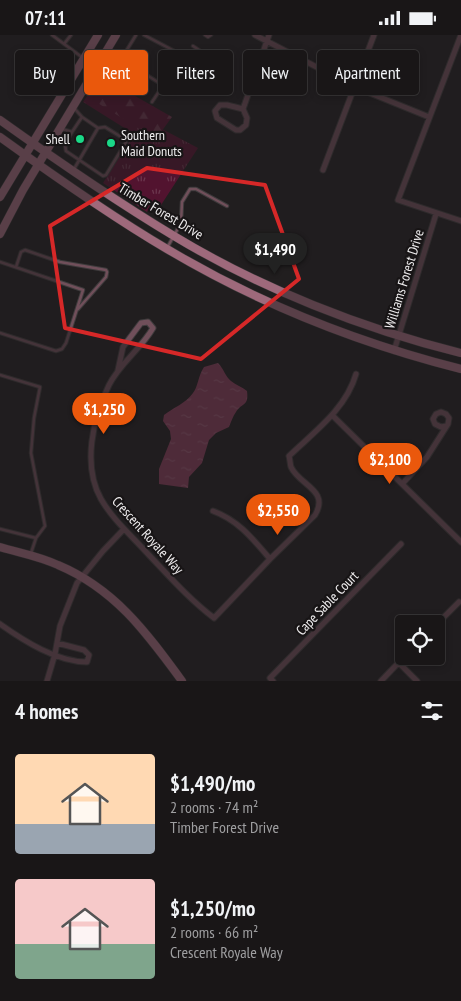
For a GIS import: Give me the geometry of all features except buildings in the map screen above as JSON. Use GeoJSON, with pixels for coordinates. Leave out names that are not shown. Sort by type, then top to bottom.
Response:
{"type":"FeatureCollection","features":[{"type":"Feature","properties":{"kind":"main road"},"geometry":{"type":"LineString","coordinates":[[89,50],[98,35]]}},
{"type":"Feature","properties":{"kind":"main road"},"geometry":{"type":"LineString","coordinates":[[107,50],[116,35]]}},
{"type":"Feature","properties":{"kind":"main road"},"geometry":{"type":"LineString","coordinates":[[0,197],[84,59]]}},
{"type":"Feature","properties":{"kind":"main road"},"geometry":{"type":"LineString","coordinates":[[0,234],[38,165],[84,90]]}},
{"type":"Feature","properties":{"kind":"main road","name":"Timber Forest Drive"},"geometry":{"type":"LineString","coordinates":[[0,120],[175,236],[219,261],[306,301],[398,336],[461,353]]}},
{"type":"Feature","properties":{"kind":"main road","name":"Timber Forest Drive"},"geometry":{"type":"LineString","coordinates":[[0,137],[112,215],[167,249],[263,300],[394,351],[461,369]]}},
{"type":"Feature","properties":{"kind":"main road"},"geometry":{"type":"LineString","coordinates":[[301,316],[306,301]]}},
{"type":"Feature","properties":{"kind":"main road"},"geometry":{"type":"LineString","coordinates":[[2,548],[31,554],[83,577],[103,590],[132,615],[182,681]]}},
{"type":"Feature","properties":{"kind":"street"},"geometry":{"type":"LineString","coordinates":[[255,35],[267,38],[317,66]]}},
{"type":"Feature","properties":{"kind":"street"},"geometry":{"type":"LineString","coordinates":[[369,50],[374,35]]}},
{"type":"Feature","properties":{"kind":"street"},"geometry":{"type":"LineString","coordinates":[[461,35],[398,200],[461,221]]}},
{"type":"Feature","properties":{"kind":"street"},"geometry":{"type":"LineString","coordinates":[[243,109],[220,105],[215,111],[215,116],[217,119],[240,130],[247,122],[243,109],[267,38]]}},
{"type":"Feature","properties":{"kind":"street"},"geometry":{"type":"LineString","coordinates":[[323,170],[352,95]]}},
{"type":"Feature","properties":{"kind":"street"},"geometry":{"type":"LineString","coordinates":[[375,95],[429,117]]}},
{"type":"Feature","properties":{"kind":"street","name":"Williams Forest Drive"},"geometry":{"type":"LineString","coordinates":[[394,351],[436,214]]}},
{"type":"Feature","properties":{"kind":"street","name":"Crescent Royale Way"},"geometry":{"type":"LineString","coordinates":[[118,370],[123,347],[141,323],[148,322],[154,328],[146,340],[118,370],[109,385],[98,417],[91,452],[93,479],[100,498],[112,515],[194,603],[214,618],[270,559]]}},
{"type":"Feature","properties":{"kind":"street"},"geometry":{"type":"LineString","coordinates":[[213,511],[225,515],[241,527],[270,559],[312,518],[319,507],[320,499],[292,468],[289,455],[332,415],[348,396],[356,374]]}},
{"type":"Feature","properties":{"kind":"street"},"geometry":{"type":"LineString","coordinates":[[332,415],[461,542]]}},
{"type":"Feature","properties":{"kind":"street"},"geometry":{"type":"LineString","coordinates":[[403,483],[428,457],[446,426]]}},
{"type":"Feature","properties":{"kind":"street"},"geometry":{"type":"LineString","coordinates":[[47,681],[60,627],[77,583],[124,529]]}},
{"type":"Feature","properties":{"kind":"street","name":"Cape Sable Court"},"geometry":{"type":"LineString","coordinates":[[272,680],[401,544]]}},
{"type":"Feature","properties":{"kind":"street"},"geometry":{"type":"LineString","coordinates":[[445,616],[459,602]]}},
{"type":"Feature","properties":{"kind":"street"},"geometry":{"type":"LineString","coordinates":[[0,624],[33,647],[74,662],[87,662],[89,655],[84,650],[57,643]]}},
{"type":"Feature","properties":{"kind":"street"},"geometry":{"type":"LineString","coordinates":[[381,681],[396,665]]}},
{"type":"Feature","properties":{"kind":"street"},"geometry":{"type":"LineString","coordinates":[[400,665],[417,681]]}},
{"type":"Feature","properties":{"kind":"lane"},"geometry":{"type":"LineString","coordinates":[[52,35],[84,59]]}},
{"type":"Feature","properties":{"kind":"lane"},"geometry":{"type":"LineString","coordinates":[[64,44],[72,35]]}},
{"type":"Feature","properties":{"kind":"lane"},"geometry":{"type":"LineString","coordinates":[[127,50],[136,35]]}},
{"type":"Feature","properties":{"kind":"lane"},"geometry":{"type":"LineString","coordinates":[[144,35],[172,50]]}},
{"type":"Feature","properties":{"kind":"lane"},"geometry":{"type":"LineString","coordinates":[[205,35],[208,37],[211,35]]}},
{"type":"Feature","properties":{"kind":"lane"},"geometry":{"type":"LineString","coordinates":[[193,46],[199,50]]}},
{"type":"Feature","properties":{"kind":"lane"},"geometry":{"type":"LineString","coordinates":[[148,76],[161,84],[160,90],[152,102]]}},
{"type":"Feature","properties":{"kind":"lane"},"geometry":{"type":"LineString","coordinates":[[74,107],[82,117],[98,128],[105,127],[126,140],[126,145],[104,176],[101,176],[66,151],[65,144],[82,117]]}},
{"type":"Feature","properties":{"kind":"lane"},"geometry":{"type":"LineString","coordinates":[[73,170],[98,128]]}},
{"type":"Feature","properties":{"kind":"lane"},"geometry":{"type":"LineString","coordinates":[[60,129],[72,132]]}},
{"type":"Feature","properties":{"kind":"lane"},"geometry":{"type":"LineString","coordinates":[[167,249],[181,223],[182,202],[190,189],[196,189],[227,206]]}},
{"type":"Feature","properties":{"kind":"lane"},"geometry":{"type":"LineString","coordinates":[[16,267],[21,252],[25,250],[60,262],[106,270],[108,274],[106,277],[77,310]]}},
{"type":"Feature","properties":{"kind":"lane"},"geometry":{"type":"LineString","coordinates":[[0,262],[84,290],[66,343],[62,349],[56,351],[0,333]]}},
{"type":"Feature","properties":{"kind":"lane"},"geometry":{"type":"LineString","coordinates":[[0,375],[40,387],[34,418],[31,453],[45,527],[36,538],[31,554]]}},
{"type":"Feature","properties":{"kind":"lane"},"geometry":{"type":"LineString","coordinates":[[0,529],[36,538]]}},
{"type":"Feature","properties":{"kind":"highlighted area"},"geometry":{"type":"Polygon","coordinates":[[[147,168],[265,185],[299,279],[201,359],[65,328],[50,226],[147,168]]]}},
{"type":"Feature","properties":{"kind":"green space"},"geometry":{"type":"Polygon","coordinates":[[[88,95],[133,121],[164,130],[198,148],[161,205],[152,202],[147,212],[103,183],[134,134],[83,102],[88,95]]]}},
{"type":"Feature","properties":{"kind":"green space"},"geometry":{"type":"Polygon","coordinates":[[[88,95],[133,95],[172,117],[161,132],[138,128],[88,97],[88,95]]]}},
{"type":"Feature","properties":{"kind":"water"},"geometry":{"type":"Polygon","coordinates":[[[218,363],[229,379],[247,391],[247,400],[236,412],[229,427],[216,433],[209,440],[202,463],[189,477],[188,488],[159,484],[159,469],[171,439],[170,431],[163,421],[164,415],[183,403],[195,391],[204,367],[218,363]]]}},
{"type":"Feature","properties":{"kind":"place","name":"Shell"},"geometry":{"type":"Point","coordinates":[80,139]}},
{"type":"Feature","properties":{"kind":"place","name":"Southern Maid Donuts"},"geometry":{"type":"Point","coordinates":[111,143]}}]}
